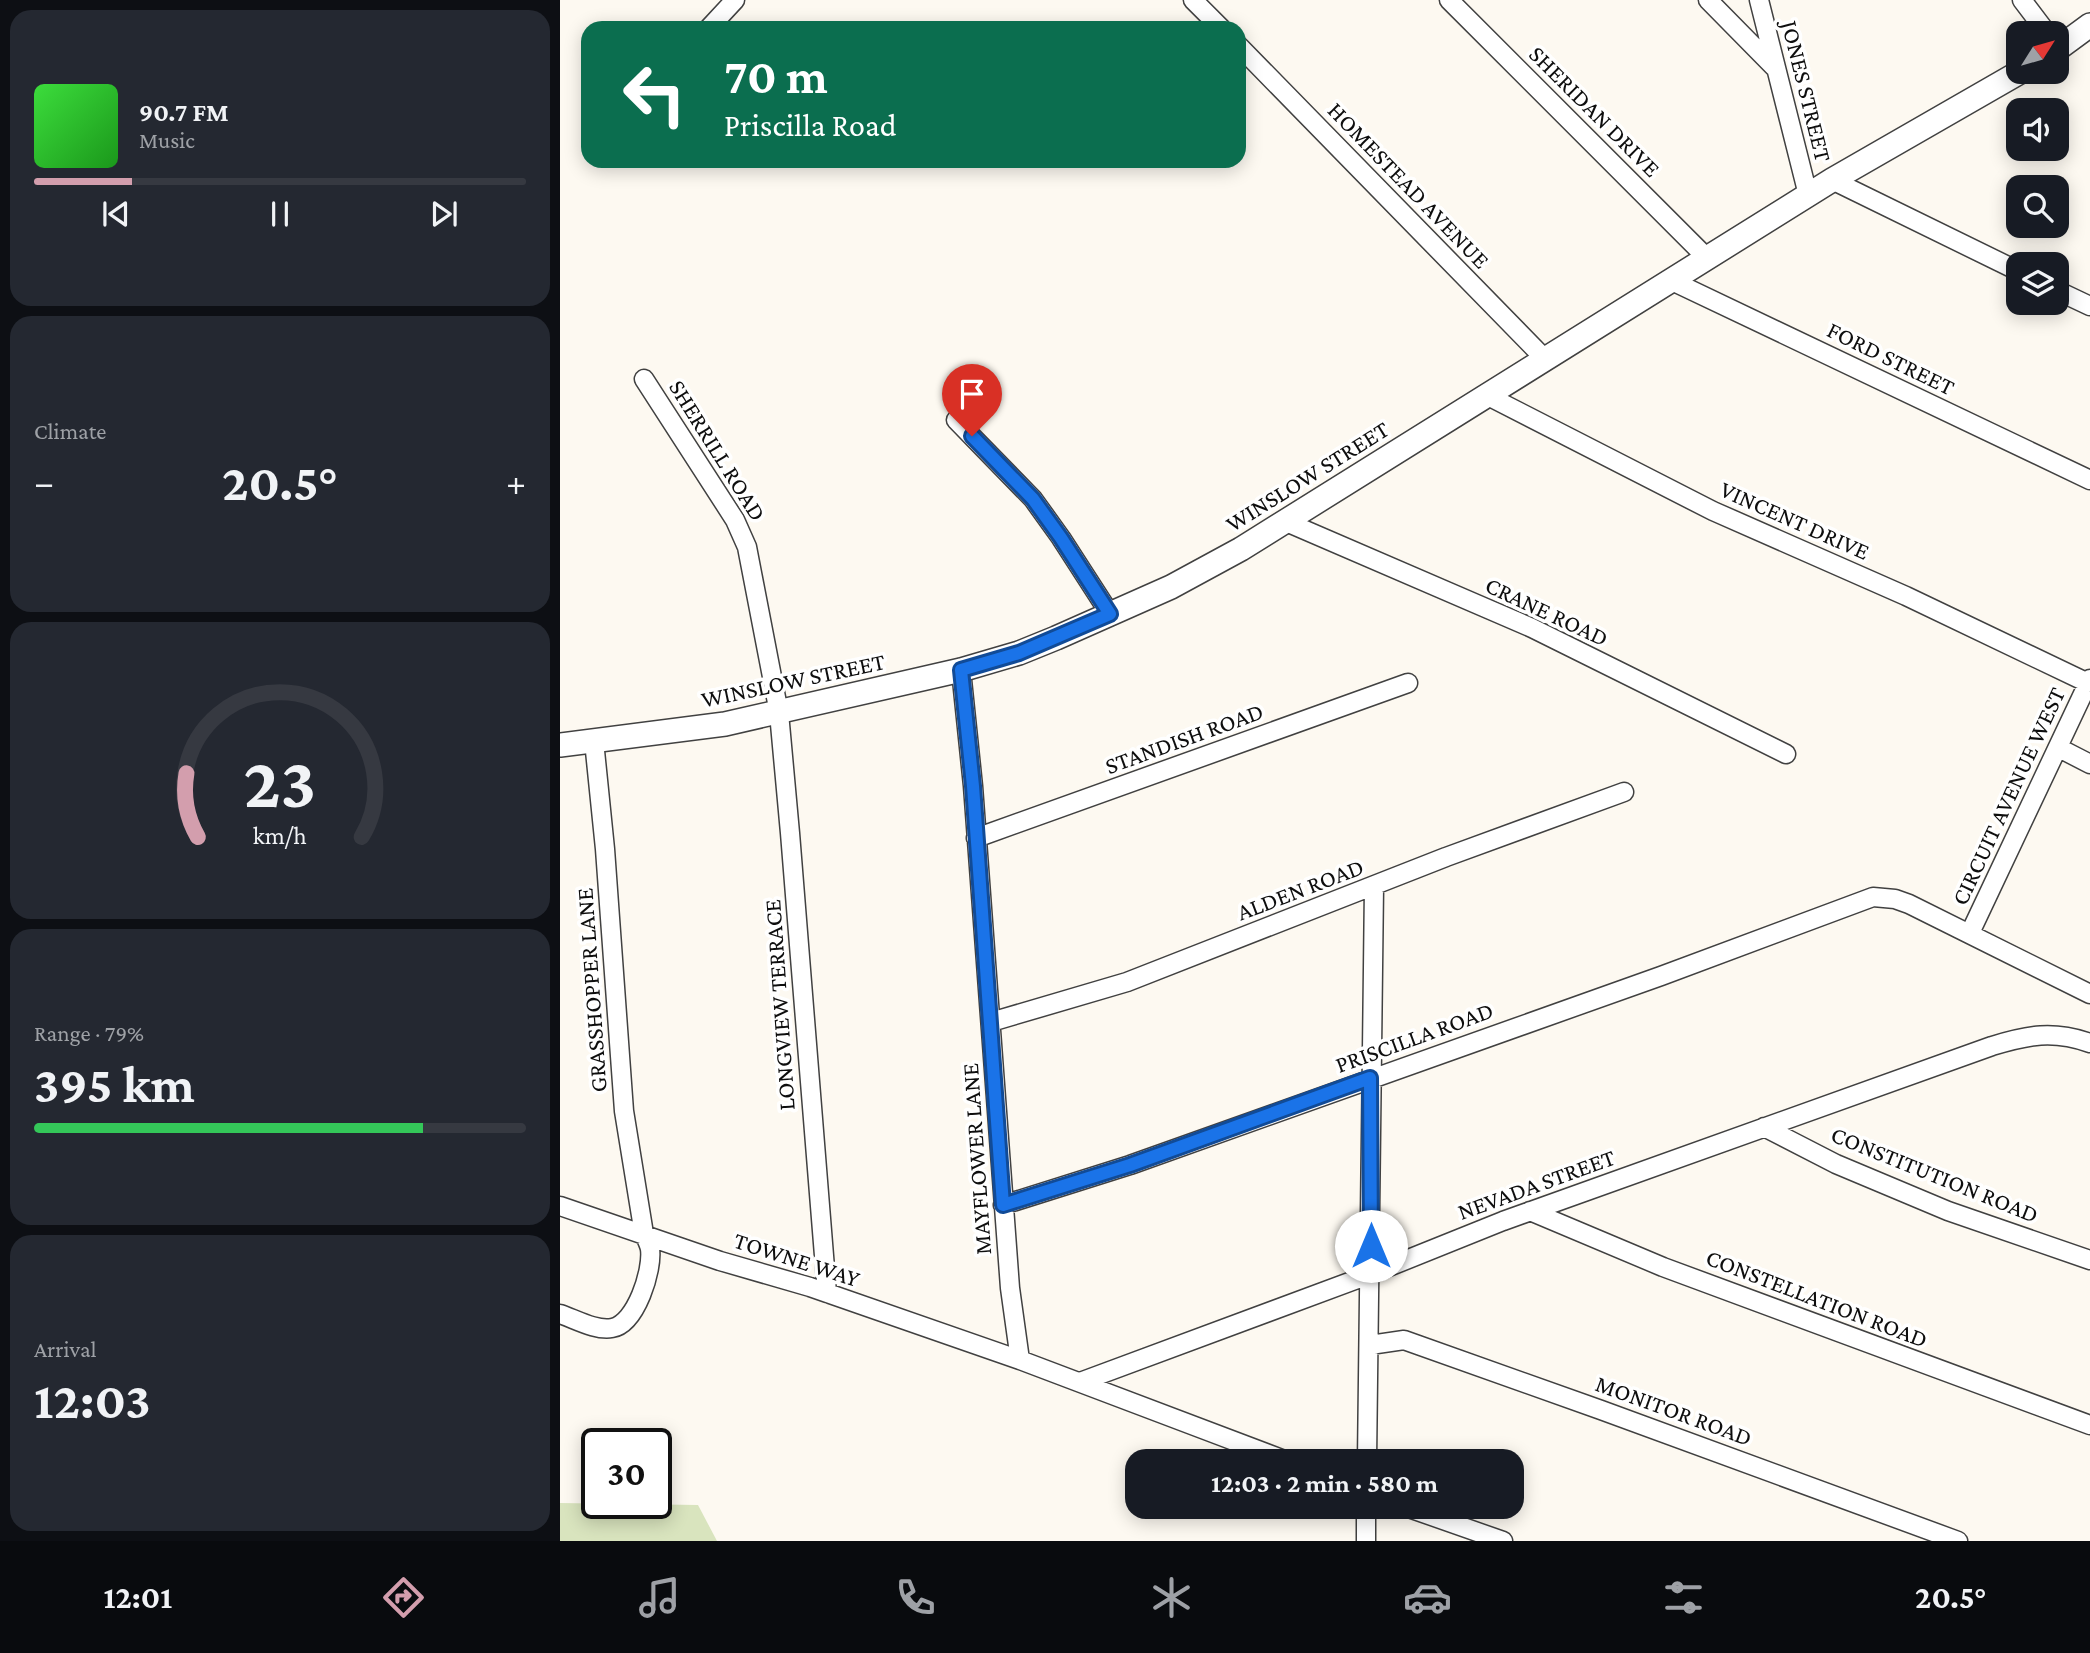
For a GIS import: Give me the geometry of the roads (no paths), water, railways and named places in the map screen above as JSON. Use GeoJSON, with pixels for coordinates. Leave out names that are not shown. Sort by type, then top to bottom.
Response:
{"type":"FeatureCollection","features":[{"type":"Feature","properties":{"kind":"street"},"geometry":{"type":"LineString","coordinates":[[716,21],[735,0]]}},
{"type":"Feature","properties":{"kind":"street","name":"SHERIDAN DRIVE"},"geometry":{"type":"LineString","coordinates":[[1449,0],[1706,257]]}},
{"type":"Feature","properties":{"kind":"street"},"geometry":{"type":"LineString","coordinates":[[1708,0],[1774,67]]}},
{"type":"Feature","properties":{"kind":"street","name":"JONES STREET"},"geometry":{"type":"LineString","coordinates":[[1759,0],[1808,195]]}},
{"type":"Feature","properties":{"kind":"street"},"geometry":{"type":"LineString","coordinates":[[2022,0],[2037,21]]}},
{"type":"Feature","properties":{"kind":"street"},"geometry":{"type":"LineString","coordinates":[[1195,1],[1214,21]]}},
{"type":"Feature","properties":{"kind":"street"},"geometry":{"type":"LineString","coordinates":[[2069,36],[2090,24]]}},
{"type":"Feature","properties":{"kind":"street","name":"HOMESTEAD AVENUE"},"geometry":{"type":"LineString","coordinates":[[1246,54],[1544,358]]}},
{"type":"Feature","properties":{"kind":"street","name":"WINSLOW STREET"},"geometry":{"type":"LineString","coordinates":[[560,745],[725,724],[961,670],[1019,653],[1171,587],[1241,549],[1832,180],[2006,80]]}},
{"type":"Feature","properties":{"kind":"street"},"geometry":{"type":"LineString","coordinates":[[1832,180],[2006,265]]}},
{"type":"Feature","properties":{"kind":"street","name":"FORD STREET"},"geometry":{"type":"LineString","coordinates":[[1670,279],[2090,480]]}},
{"type":"Feature","properties":{"kind":"street"},"geometry":{"type":"LineString","coordinates":[[2069,296],[2090,306]]}},
{"type":"Feature","properties":{"kind":"street","name":"SHERRILL ROAD"},"geometry":{"type":"LineString","coordinates":[[644,379],[744,535],[779,713]]}},
{"type":"Feature","properties":{"kind":"street","name":"VINCENT DRIVE"},"geometry":{"type":"LineString","coordinates":[[1486,395],[1713,512],[1906,596],[2089,681]]}},
{"type":"Feature","properties":{"kind":"street"},"geometry":{"type":"LineString","coordinates":[[956,419],[1033,499],[1110,614]]}},
{"type":"Feature","properties":{"kind":"street","name":"CRANE ROAD"},"geometry":{"type":"LineString","coordinates":[[1284,521],[1532,628],[1786,754]]}},
{"type":"Feature","properties":{"kind":"street","name":"MAYFLOWER LANE"},"geometry":{"type":"LineString","coordinates":[[961,670],[1010,1288],[1020,1360]]}},
{"type":"Feature","properties":{"kind":"street","name":"CIRCUIT AVENUE WEST"},"geometry":{"type":"LineString","coordinates":[[1970,933],[2089,681]]}},
{"type":"Feature","properties":{"kind":"street","name":"STANDISH ROAD"},"geometry":{"type":"LineString","coordinates":[[976,838],[1408,683]]}},
{"type":"Feature","properties":{"kind":"street","name":"LONGVIEW TERRACE"},"geometry":{"type":"LineString","coordinates":[[779,713],[827,1293]]}},
{"type":"Feature","properties":{"kind":"street","name":"GRASSHOPPER LANE"},"geometry":{"type":"LineString","coordinates":[[560,1314],[604,1328],[620,1325],[635,1309],[645,1280],[650,1249],[644,1234],[624,1111],[605,849],[594,741]]}},
{"type":"Feature","properties":{"kind":"street"},"geometry":{"type":"LineString","coordinates":[[2059,748],[2090,764]]}},
{"type":"Feature","properties":{"kind":"street","name":"ALDEN ROAD"},"geometry":{"type":"LineString","coordinates":[[991,1022],[1127,982],[1623,792]]}},
{"type":"Feature","properties":{"kind":"street"},"geometry":{"type":"LineString","coordinates":[[1367,1449],[1374,886]]}},
{"type":"Feature","properties":{"kind":"street","name":"PRISCILLA ROAD"},"geometry":{"type":"LineString","coordinates":[[1003,1205],[1130,1165],[1873,897],[1895,899],[2090,993]]}},
{"type":"Feature","properties":{"kind":"street","name":"NEVADA STREET"},"geometry":{"type":"LineString","coordinates":[[1080,1382],[1371,1274],[1530,1211],[2011,1040],[2068,1035],[2090,1043]]}},
{"type":"Feature","properties":{"kind":"street","name":"CONSTITUTION ROAD"},"geometry":{"type":"LineString","coordinates":[[1764,1127],[1836,1164],[1948,1211],[2090,1260]]}},
{"type":"Feature","properties":{"kind":"street","name":"TOWNE WAY"},"geometry":{"type":"LineString","coordinates":[[560,1206],[720,1261],[827,1293],[1020,1360]]}},
{"type":"Feature","properties":{"kind":"street","name":"CONSTELLATION ROAD"},"geometry":{"type":"LineString","coordinates":[[1530,1211],[1662,1266],[2090,1425]]}},
{"type":"Feature","properties":{"kind":"street","name":"MONITOR ROAD"},"geometry":{"type":"LineString","coordinates":[[1370,1345],[1404,1340],[1958,1541]]}},
{"type":"Feature","properties":{"kind":"street"},"geometry":{"type":"LineString","coordinates":[[1020,1360],[1256,1449]]}},
{"type":"Feature","properties":{"kind":"street"},"geometry":{"type":"LineString","coordinates":[[1366,1519],[1366,1541]]}},
{"type":"Feature","properties":{"kind":"street"},"geometry":{"type":"LineString","coordinates":[[1440,1519],[1503,1541]]}}]}
